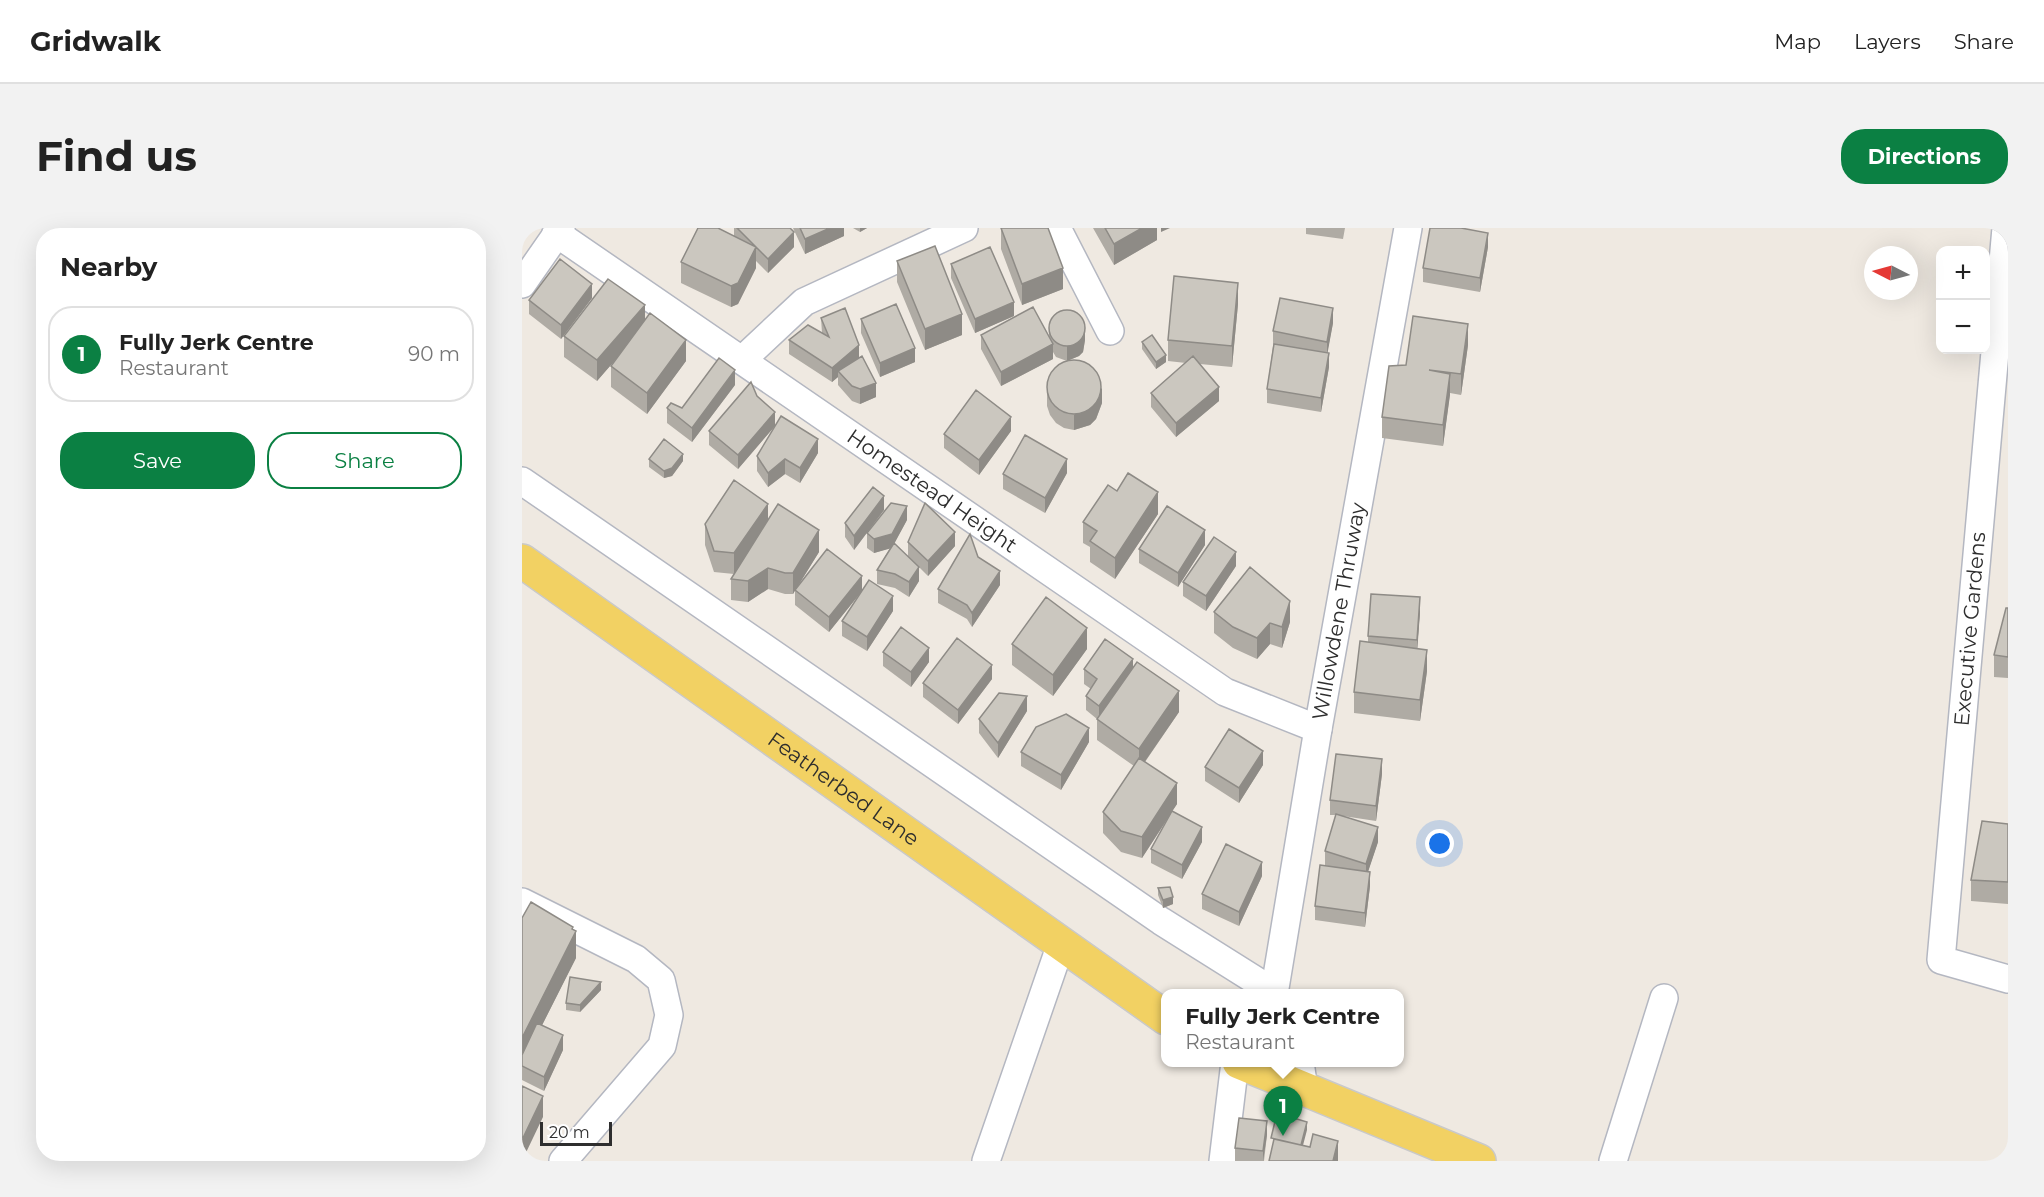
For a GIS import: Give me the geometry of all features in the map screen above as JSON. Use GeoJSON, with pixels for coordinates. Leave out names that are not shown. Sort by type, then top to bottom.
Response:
{"type":"FeatureCollection","features":[{"type":"Feature","properties":{"kind":"main road","name":"Featherbed Lane"},"geometry":{"type":"LineString","coordinates":[[522,561],[1161,1014]]}},
{"type":"Feature","properties":{"kind":"main road"},"geometry":{"type":"LineString","coordinates":[[1260,1067],[1302,1076],[1477,1161]]}},
{"type":"Feature","properties":{"kind":"street"},"geometry":{"type":"LineString","coordinates":[[742,360],[804,302],[964,228]]}},
{"type":"Feature","properties":{"kind":"street"},"geometry":{"type":"LineString","coordinates":[[1056,228],[1110,331]]}},
{"type":"Feature","properties":{"kind":"street","name":"Willowdene Thruway"},"geometry":{"type":"LineString","coordinates":[[1275,989],[1318,729],[1408,228]]}},
{"type":"Feature","properties":{"kind":"street","name":"Executive Gardens"},"geometry":{"type":"LineString","coordinates":[[2006,228],[2004,295],[1941,960],[2008,979]]}},
{"type":"Feature","properties":{"kind":"street"},"geometry":{"type":"LineString","coordinates":[[522,284],[558,230]]}},
{"type":"Feature","properties":{"kind":"street","name":"Homestead Height"},"geometry":{"type":"LineString","coordinates":[[558,230],[742,360],[1225,692],[1318,729]]}},
{"type":"Feature","properties":{"kind":"street"},"geometry":{"type":"LineString","coordinates":[[522,481],[1161,921],[1268,989]]}},
{"type":"Feature","properties":{"kind":"street"},"geometry":{"type":"LineString","coordinates":[[522,902],[636,959],[661,980],[669,1015],[662,1046],[563,1161]]}},
{"type":"Feature","properties":{"kind":"street"},"geometry":{"type":"LineString","coordinates":[[986,1161],[1061,944]]}},
{"type":"Feature","properties":{"kind":"street"},"geometry":{"type":"LineString","coordinates":[[1613,1161],[1664,998]]}},
{"type":"Feature","properties":{"kind":"street"},"geometry":{"type":"LineString","coordinates":[[1223,1161],[1236,1067]]}},
{"type":"Feature","properties":{"kind":"building"},"geometry":{"type":"Polygon","coordinates":[[[698,228],[718,228],[756,247],[738,283],[731,286],[681,262],[698,228]]]}},
{"type":"Feature","properties":{"kind":"building"},"geometry":{"type":"Polygon","coordinates":[[[737,228],[790,228],[794,232],[768,259],[737,228]]]}},
{"type":"Feature","properties":{"kind":"building"},"geometry":{"type":"Polygon","coordinates":[[[800,228],[830,228],[805,239],[800,228]]]}},
{"type":"Feature","properties":{"kind":"building"},"geometry":{"type":"Polygon","coordinates":[[[1001,228],[1048,228],[1063,268],[1022,284],[1001,228]]]}},
{"type":"Feature","properties":{"kind":"building"},"geometry":{"type":"Polygon","coordinates":[[[1105,228],[1142,228],[1114,244],[1105,228]]]}},
{"type":"Feature","properties":{"kind":"building"},"geometry":{"type":"Polygon","coordinates":[[[1430,228],[1461,228],[1488,233],[1480,278],[1423,268],[1430,228]]]}},
{"type":"Feature","properties":{"kind":"building"},"geometry":{"type":"Polygon","coordinates":[[[935,246],[962,314],[925,329],[897,261],[935,246]]]}},
{"type":"Feature","properties":{"kind":"building"},"geometry":{"type":"Polygon","coordinates":[[[990,247],[1014,302],[975,319],[951,264],[990,247]]]}},
{"type":"Feature","properties":{"kind":"building"},"geometry":{"type":"Polygon","coordinates":[[[560,259],[592,284],[561,325],[529,300],[560,259]]]}},
{"type":"Feature","properties":{"kind":"building"},"geometry":{"type":"Polygon","coordinates":[[[1174,276],[1238,283],[1232,346],[1168,340],[1174,276]]]}},
{"type":"Feature","properties":{"kind":"building"},"geometry":{"type":"Polygon","coordinates":[[[608,279],[645,305],[597,360],[564,336],[608,279]]]}},
{"type":"Feature","properties":{"kind":"building"},"geometry":{"type":"Polygon","coordinates":[[[1280,298],[1333,308],[1327,342],[1273,331],[1280,298]]]}},
{"type":"Feature","properties":{"kind":"building"},"geometry":{"type":"Polygon","coordinates":[[[896,304],[915,348],[880,363],[861,319],[896,304]]]}},
{"type":"Feature","properties":{"kind":"building"},"geometry":{"type":"Polygon","coordinates":[[[1033,307],[1053,344],[1001,372],[981,335],[1033,307]]]}},
{"type":"Feature","properties":{"kind":"building"},"geometry":{"type":"Polygon","coordinates":[[[845,308],[859,345],[832,368],[789,340],[808,325],[829,337],[821,318],[845,308]]]}},
{"type":"Feature","properties":{"kind":"building"},"geometry":{"type":"Polygon","coordinates":[[[1067,310],[1079,316],[1085,328],[1079,340],[1067,346],[1055,340],[1049,328],[1055,316],[1067,310]]]}},
{"type":"Feature","properties":{"kind":"building"},"geometry":{"type":"Polygon","coordinates":[[[650,313],[686,340],[647,393],[611,366],[650,313]]]}},
{"type":"Feature","properties":{"kind":"building"},"geometry":{"type":"Polygon","coordinates":[[[1413,316],[1468,324],[1461,374],[1429,370],[1450,374],[1443,425],[1382,417],[1389,366],[1406,365],[1413,316]]]}},
{"type":"Feature","properties":{"kind":"building"},"geometry":{"type":"Polygon","coordinates":[[[1152,335],[1166,355],[1156,362],[1142,342],[1152,335]]]}},
{"type":"Feature","properties":{"kind":"building"},"geometry":{"type":"Polygon","coordinates":[[[1274,344],[1329,353],[1321,398],[1267,389],[1274,344]]]}},
{"type":"Feature","properties":{"kind":"building"},"geometry":{"type":"Polygon","coordinates":[[[862,356],[876,383],[860,389],[852,386],[838,371],[862,356]]]}},
{"type":"Feature","properties":{"kind":"building"},"geometry":{"type":"Polygon","coordinates":[[[1193,356],[1219,387],[1176,423],[1151,393],[1193,356]]]}},
{"type":"Feature","properties":{"kind":"building"},"geometry":{"type":"Polygon","coordinates":[[[719,358],[735,370],[692,428],[667,408],[671,403],[682,408],[719,358]]]}},
{"type":"Feature","properties":{"kind":"building"},"geometry":{"type":"Polygon","coordinates":[[[1069,360],[1079,360],[1089,364],[1097,372],[1101,387],[1097,402],[1089,410],[1079,414],[1069,414],[1059,410],[1051,402],[1047,392],[1047,382],[1051,372],[1059,364],[1069,360]]]}},
{"type":"Feature","properties":{"kind":"building"},"geometry":{"type":"Polygon","coordinates":[[[751,382],[757,396],[775,412],[738,455],[709,431],[751,382]]]}},
{"type":"Feature","properties":{"kind":"building"},"geometry":{"type":"Polygon","coordinates":[[[976,390],[1011,417],[979,460],[944,434],[976,390]]]}},
{"type":"Feature","properties":{"kind":"building"},"geometry":{"type":"Polygon","coordinates":[[[781,416],[818,439],[800,468],[785,459],[768,473],[757,456],[781,416]]]}},
{"type":"Feature","properties":{"kind":"building"},"geometry":{"type":"Polygon","coordinates":[[[1025,435],[1067,459],[1045,498],[1003,474],[1025,435]]]}},
{"type":"Feature","properties":{"kind":"building"},"geometry":{"type":"Polygon","coordinates":[[[664,439],[683,454],[672,468],[664,471],[649,459],[664,439]]]}},
{"type":"Feature","properties":{"kind":"building"},"geometry":{"type":"Polygon","coordinates":[[[1128,473],[1158,492],[1115,558],[1090,541],[1097,531],[1083,522],[1108,485],[1117,491],[1128,473]]]}},
{"type":"Feature","properties":{"kind":"building"},"geometry":{"type":"Polygon","coordinates":[[[734,480],[768,504],[734,553],[714,551],[705,524],[734,480]]]}},
{"type":"Feature","properties":{"kind":"building"},"geometry":{"type":"Polygon","coordinates":[[[873,487],[884,496],[854,536],[845,523],[873,487]]]}},
{"type":"Feature","properties":{"kind":"building"},"geometry":{"type":"Polygon","coordinates":[[[891,503],[907,506],[892,534],[874,539],[867,533],[891,503]]]}},
{"type":"Feature","properties":{"kind":"building"},"geometry":{"type":"Polygon","coordinates":[[[925,503],[955,532],[928,561],[908,542],[925,503]]]}},
{"type":"Feature","properties":{"kind":"building"},"geometry":{"type":"Polygon","coordinates":[[[778,504],[819,530],[793,573],[768,568],[748,581],[731,579],[778,504]]]}},
{"type":"Feature","properties":{"kind":"building"},"geometry":{"type":"Polygon","coordinates":[[[1167,506],[1205,530],[1178,573],[1139,549],[1167,506]]]}},
{"type":"Feature","properties":{"kind":"building"},"geometry":{"type":"Polygon","coordinates":[[[970,534],[978,557],[1000,571],[972,613],[967,605],[938,589],[970,534]]]}},
{"type":"Feature","properties":{"kind":"building"},"geometry":{"type":"Polygon","coordinates":[[[1214,537],[1236,552],[1206,596],[1183,582],[1214,537]]]}},
{"type":"Feature","properties":{"kind":"building"},"geometry":{"type":"Polygon","coordinates":[[[894,543],[919,567],[909,582],[895,574],[877,570],[894,543]]]}},
{"type":"Feature","properties":{"kind":"building"},"geometry":{"type":"Polygon","coordinates":[[[827,549],[862,576],[829,617],[795,590],[827,549]]]}},
{"type":"Feature","properties":{"kind":"building"},"geometry":{"type":"Polygon","coordinates":[[[1250,567],[1290,601],[1282,627],[1270,623],[1257,638],[1233,627],[1214,612],[1250,567]]]}},
{"type":"Feature","properties":{"kind":"building"},"geometry":{"type":"Polygon","coordinates":[[[869,580],[893,596],[867,637],[842,621],[869,580]]]}},
{"type":"Feature","properties":{"kind":"building"},"geometry":{"type":"Polygon","coordinates":[[[1371,594],[1420,597],[1417,640],[1368,636],[1371,594]]]}},
{"type":"Feature","properties":{"kind":"building"},"geometry":{"type":"Polygon","coordinates":[[[1046,597],[1087,628],[1053,675],[1012,644],[1046,597]]]}},
{"type":"Feature","properties":{"kind":"building"},"geometry":{"type":"Polygon","coordinates":[[[2006,608],[2008,608],[2008,657],[1994,655],[2006,608]]]}},
{"type":"Feature","properties":{"kind":"building"},"geometry":{"type":"Polygon","coordinates":[[[901,627],[929,648],[911,672],[883,652],[901,627]]]}},
{"type":"Feature","properties":{"kind":"building"},"geometry":{"type":"Polygon","coordinates":[[[957,638],[992,665],[958,710],[923,683],[957,638]]]}},
{"type":"Feature","properties":{"kind":"building"},"geometry":{"type":"Polygon","coordinates":[[[1105,639],[1133,659],[1099,706],[1086,696],[1097,679],[1084,669],[1105,639]]]}},
{"type":"Feature","properties":{"kind":"building"},"geometry":{"type":"Polygon","coordinates":[[[1360,641],[1427,650],[1420,700],[1354,692],[1360,641]]]}},
{"type":"Feature","properties":{"kind":"building"},"geometry":{"type":"Polygon","coordinates":[[[1137,662],[1179,691],[1139,749],[1097,719],[1137,662]]]}},
{"type":"Feature","properties":{"kind":"building"},"geometry":{"type":"Polygon","coordinates":[[[999,693],[1027,696],[998,743],[979,719],[999,693]]]}},
{"type":"Feature","properties":{"kind":"building"},"geometry":{"type":"Polygon","coordinates":[[[1066,714],[1089,728],[1061,775],[1021,752],[1036,727],[1066,714]]]}},
{"type":"Feature","properties":{"kind":"building"},"geometry":{"type":"Polygon","coordinates":[[[1229,729],[1263,751],[1239,788],[1205,767],[1229,729]]]}},
{"type":"Feature","properties":{"kind":"building"},"geometry":{"type":"Polygon","coordinates":[[[1336,754],[1382,759],[1376,806],[1330,800],[1336,754]]]}},
{"type":"Feature","properties":{"kind":"building"},"geometry":{"type":"Polygon","coordinates":[[[1139,758],[1177,783],[1142,837],[1121,831],[1103,812],[1139,758]]]}},
{"type":"Feature","properties":{"kind":"building"},"geometry":{"type":"Polygon","coordinates":[[[1172,811],[1202,827],[1182,865],[1151,849],[1172,811]]]}},
{"type":"Feature","properties":{"kind":"building"},"geometry":{"type":"Polygon","coordinates":[[[1336,814],[1378,827],[1366,864],[1325,851],[1336,814]]]}},
{"type":"Feature","properties":{"kind":"building"},"geometry":{"type":"Polygon","coordinates":[[[1982,821],[2008,824],[2008,882],[1971,880],[1982,821]]]}},
{"type":"Feature","properties":{"kind":"building"},"geometry":{"type":"Polygon","coordinates":[[[1226,844],[1262,862],[1239,912],[1202,894],[1226,844]]]}},
{"type":"Feature","properties":{"kind":"building"},"geometry":{"type":"Polygon","coordinates":[[[1320,865],[1370,872],[1365,913],[1315,906],[1320,865]]]}},
{"type":"Feature","properties":{"kind":"building"},"geometry":{"type":"Polygon","coordinates":[[[1170,887],[1173,897],[1163,900],[1158,888],[1170,887]]]}},
{"type":"Feature","properties":{"kind":"building"},"geometry":{"type":"Polygon","coordinates":[[[531,902],[576,931],[522,1038],[522,918],[531,902]]]}},
{"type":"Feature","properties":{"kind":"building"},"geometry":{"type":"Polygon","coordinates":[[[570,977],[601,982],[580,1005],[566,1003],[570,977]]]}},
{"type":"Feature","properties":{"kind":"building"},"geometry":{"type":"Polygon","coordinates":[[[537,1023],[563,1035],[544,1077],[522,1066],[522,1055],[537,1023]]]}},
{"type":"Feature","properties":{"kind":"building"},"geometry":{"type":"Polygon","coordinates":[[[522,1086],[543,1096],[522,1140],[522,1086]]]}},
{"type":"Feature","properties":{"kind":"building"},"geometry":{"type":"Polygon","coordinates":[[[1277,1113],[1307,1122],[1301,1145],[1271,1138],[1277,1113]]]}},
{"type":"Feature","properties":{"kind":"building"},"geometry":{"type":"Polygon","coordinates":[[[1239,1118],[1267,1121],[1263,1151],[1235,1148],[1239,1118]]]}},
{"type":"Feature","properties":{"kind":"building"},"geometry":{"type":"Polygon","coordinates":[[[1313,1134],[1338,1141],[1333,1161],[1269,1161],[1274,1139],[1310,1147],[1313,1134]]]}},
{"type":"Feature","properties":{"kind":"place","name":"Fully Jerk Centre"},"geometry":{"type":"Point","coordinates":[1283,1136]}}]}
